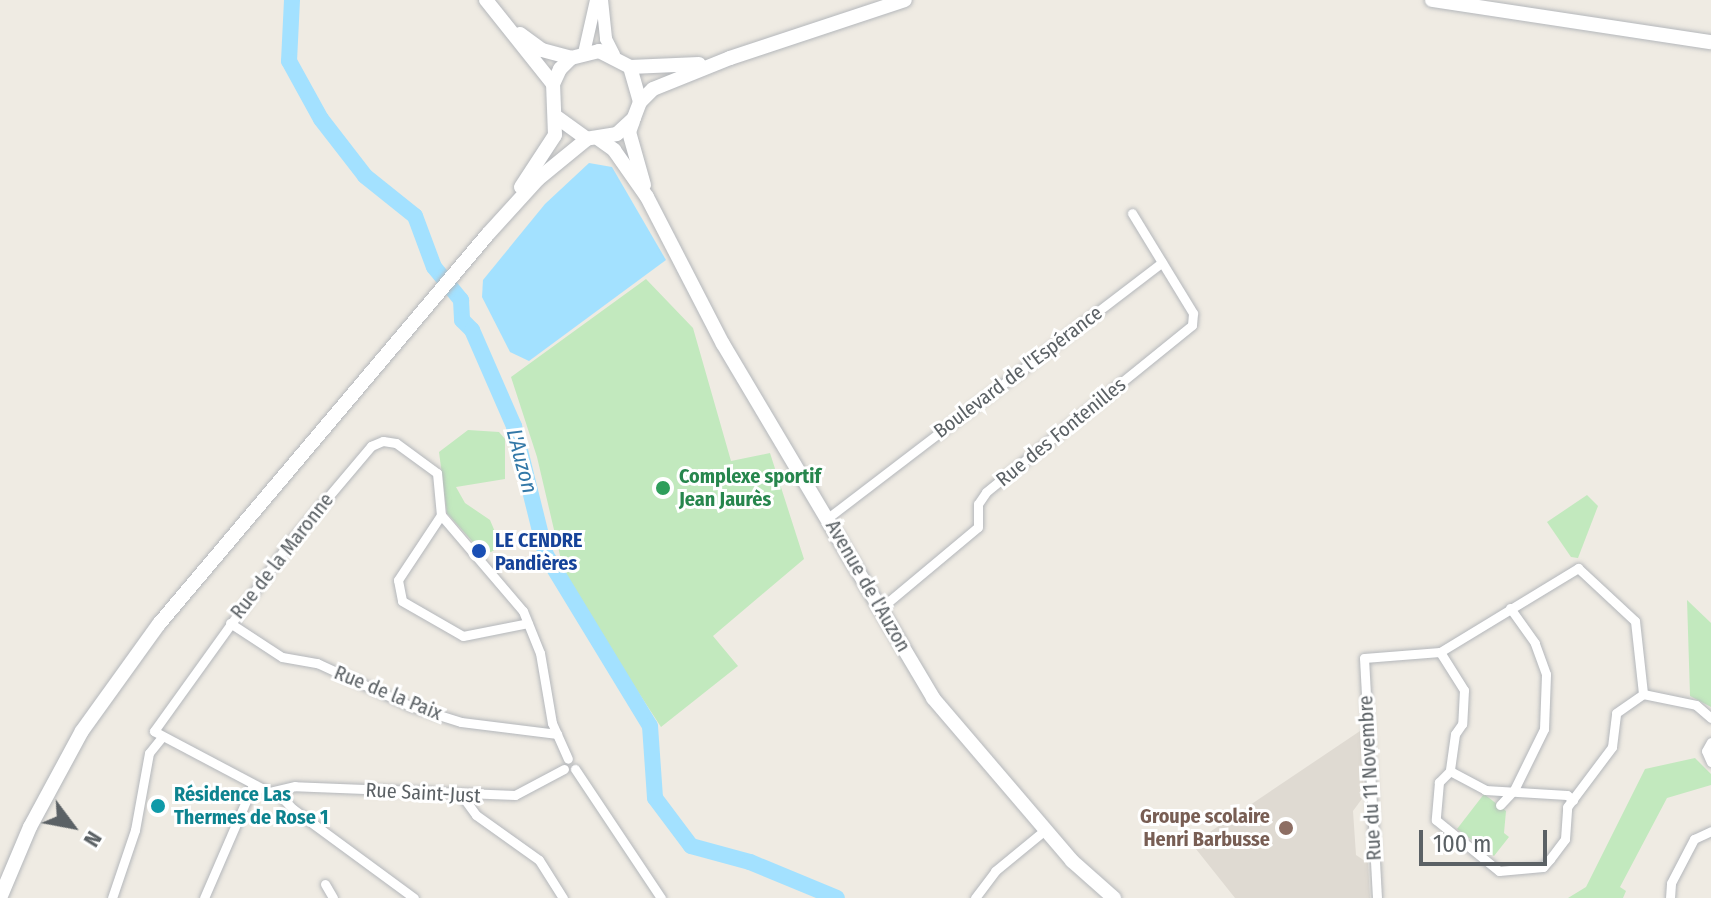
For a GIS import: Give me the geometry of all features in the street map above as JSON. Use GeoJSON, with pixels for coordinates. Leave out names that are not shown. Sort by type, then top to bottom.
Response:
{"type":"FeatureCollection","features":[{"type":"Feature","properties":{"kind":"main road"},"geometry":{"type":"LineString","coordinates":[[486,0],[553,84],[558,118],[547,152],[488,234]]}},
{"type":"Feature","properties":{"kind":"main road"},"geometry":{"type":"LineString","coordinates":[[647,197],[629,132],[640,102],[653,89],[730,58],[905,0]]}},
{"type":"Feature","properties":{"kind":"main road"},"geometry":{"type":"LineString","coordinates":[[1432,0],[1711,42]]}},
{"type":"Feature","properties":{"kind":"main road"},"geometry":{"type":"LineString","coordinates":[[500,19],[542,50],[577,55],[614,55],[630,67],[640,102]]}},
{"type":"Feature","properties":{"kind":"main road"},"geometry":{"type":"LineString","coordinates":[[553,84],[577,55]]}},
{"type":"Feature","properties":{"kind":"main road"},"geometry":{"type":"LineString","coordinates":[[630,67],[688,66],[730,58]]}},
{"type":"Feature","properties":{"kind":"main road"},"geometry":{"type":"LineString","coordinates":[[558,118],[614,150],[647,197]]}},
{"type":"Feature","properties":{"kind":"main road"},"geometry":{"type":"LineString","coordinates":[[0,898],[53,781],[90,719],[170,610],[538,179],[593,139],[617,134],[634,118]]}},
{"type":"Feature","properties":{"kind":"main road","name":"Avenue de l'Auzon"},"geometry":{"type":"LineString","coordinates":[[647,197],[731,358],[829,517],[933,698],[1045,830],[1114,898]]}},
{"type":"Feature","properties":{"kind":"street"},"geometry":{"type":"LineString","coordinates":[[577,55],[596,0]]}},
{"type":"Feature","properties":{"kind":"street"},"geometry":{"type":"LineString","coordinates":[[602,0],[606,39],[614,55]]}},
{"type":"Feature","properties":{"kind":"street"},"geometry":{"type":"LineString","coordinates":[[1132,213],[1162,262]]}},
{"type":"Feature","properties":{"kind":"street","name":"Boulevard de l'Espérance"},"geometry":{"type":"LineString","coordinates":[[829,517],[1162,262]]}},
{"type":"Feature","properties":{"kind":"street","name":"Rue des Fontenilles"},"geometry":{"type":"LineString","coordinates":[[881,608],[978,527],[978,504],[986,492],[1189,330],[1193,313],[1162,262]]}},
{"type":"Feature","properties":{"kind":"street","name":"Rue de la Maronne"},"geometry":{"type":"LineString","coordinates":[[112,898],[135,830],[149,753],[157,735],[230,623],[371,446],[396,443],[437,473],[441,515]]}},
{"type":"Feature","properties":{"kind":"street"},"geometry":{"type":"LineString","coordinates":[[528,623],[463,636],[402,601],[398,580],[441,515],[510,589],[528,623],[540,653],[566,764],[575,769],[661,898]]}},
{"type":"Feature","properties":{"kind":"street"},"geometry":{"type":"LineString","coordinates":[[1643,694],[1635,621],[1585,573],[1568,569],[1440,652],[1464,690],[1450,771],[1439,782],[1436,820],[1499,871],[1543,867],[1565,839],[1567,807],[1612,747],[1616,713],[1643,694],[1696,705],[1711,718]]}},
{"type":"Feature","properties":{"kind":"street"},"geometry":{"type":"LineString","coordinates":[[1500,805],[1514,790],[1544,729],[1546,674],[1535,643],[1510,608]]}},
{"type":"Feature","properties":{"kind":"street","name":"Rue de la Paix"},"geometry":{"type":"LineString","coordinates":[[230,623],[282,657],[317,663],[444,717],[557,734]]}},
{"type":"Feature","properties":{"kind":"street","name":"Rue du 11 Novembre"},"geometry":{"type":"LineString","coordinates":[[1377,898],[1364,658],[1440,652]]}},
{"type":"Feature","properties":{"kind":"street"},"geometry":{"type":"LineString","coordinates":[[157,735],[252,787],[277,792],[293,809],[414,898]]}},
{"type":"Feature","properties":{"kind":"street"},"geometry":{"type":"LineString","coordinates":[[1711,742],[1706,751],[1711,762]]}},
{"type":"Feature","properties":{"kind":"street","name":"Rue Saint-Just"},"geometry":{"type":"LineString","coordinates":[[277,792],[295,786],[463,797],[515,795],[566,764]]}},
{"type":"Feature","properties":{"kind":"street"},"geometry":{"type":"LineString","coordinates":[[1450,771],[1485,790],[1514,790],[1573,800]]}},
{"type":"Feature","properties":{"kind":"street"},"geometry":{"type":"LineString","coordinates":[[204,898],[252,787]]}},
{"type":"Feature","properties":{"kind":"street"},"geometry":{"type":"LineString","coordinates":[[463,797],[476,815],[529,850],[563,898]]}},
{"type":"Feature","properties":{"kind":"street"},"geometry":{"type":"LineString","coordinates":[[975,898],[995,871],[1045,830]]}},
{"type":"Feature","properties":{"kind":"street"},"geometry":{"type":"LineString","coordinates":[[1670,898],[1671,883],[1694,839],[1711,831]]}},
{"type":"Feature","properties":{"kind":"street"},"geometry":{"type":"LineString","coordinates":[[325,884],[333,898]]}},
{"type":"Feature","properties":{"kind":"street"},"geometry":{"type":"LineString","coordinates":[[391,898],[404,891]]}},
{"type":"Feature","properties":{"kind":"shaded area","name":"Groupe scolaire Henri Barbusse"},"geometry":{"type":"Polygon","coordinates":[[[1360,731],[1364,796],[1353,811],[1356,855],[1368,863],[1370,898],[1235,898],[1192,844],[1360,731]]]}},
{"type":"Feature","properties":{"kind":"green space","name":"Complexe sportif Jean Jaurès"},"geometry":{"type":"Polygon","coordinates":[[[646,279],[693,328],[731,461],[770,453],[804,559],[713,636],[738,666],[661,727],[566,581],[537,457],[511,377],[646,279]]]}},
{"type":"Feature","properties":{"kind":"green space"},"geometry":{"type":"Polygon","coordinates":[[[468,430],[499,432],[505,439],[505,479],[456,487],[465,503],[490,520],[501,546],[491,552],[479,549],[447,513],[439,452],[468,430]]]}},
{"type":"Feature","properties":{"kind":"green space"},"geometry":{"type":"Polygon","coordinates":[[[1587,495],[1598,506],[1578,558],[1571,557],[1547,522],[1587,495]]]}},
{"type":"Feature","properties":{"kind":"green space"},"geometry":{"type":"Polygon","coordinates":[[[1687,600],[1711,623],[1711,707],[1690,696],[1687,600]]]}},
{"type":"Feature","properties":{"kind":"green space"},"geometry":{"type":"Polygon","coordinates":[[[1695,758],[1711,774],[1711,785],[1667,798],[1620,887],[1626,891],[1623,898],[1568,898],[1586,887],[1645,769],[1695,758]]]}},
{"type":"Feature","properties":{"kind":"green space"},"geometry":{"type":"Polygon","coordinates":[[[1484,794],[1506,811],[1504,833],[1509,837],[1494,856],[1457,829],[1484,794]]]}},
{"type":"Feature","properties":{"kind":"water"},"geometry":{"type":"Polygon","coordinates":[[[589,163],[612,167],[666,260],[529,361],[510,352],[482,297],[483,280],[545,204],[589,163]]]}},
{"type":"Feature","properties":{"kind":"waterway","name":"L'Auzon"},"geometry":{"type":"LineString","coordinates":[[292,0],[289,61],[321,119],[365,176],[415,216],[434,267],[461,300],[462,320],[472,330],[514,426],[546,555],[650,726],[655,798],[691,846],[750,862],[837,898]]}},
{"type":"Feature","properties":{"kind":"place","name":"Complexe sportif Jean Jaurès"},"geometry":{"type":"Point","coordinates":[663,488]}},
{"type":"Feature","properties":{"kind":"place","name":"LE CENDRE Pandières"},"geometry":{"type":"Point","coordinates":[479,551]}},
{"type":"Feature","properties":{"kind":"place","name":"Résidence Las Thermes de Rose 1"},"geometry":{"type":"Point","coordinates":[158,806]}},
{"type":"Feature","properties":{"kind":"place","name":"Groupe scolaire Henri Barbusse"},"geometry":{"type":"Point","coordinates":[1286,828]}}]}
